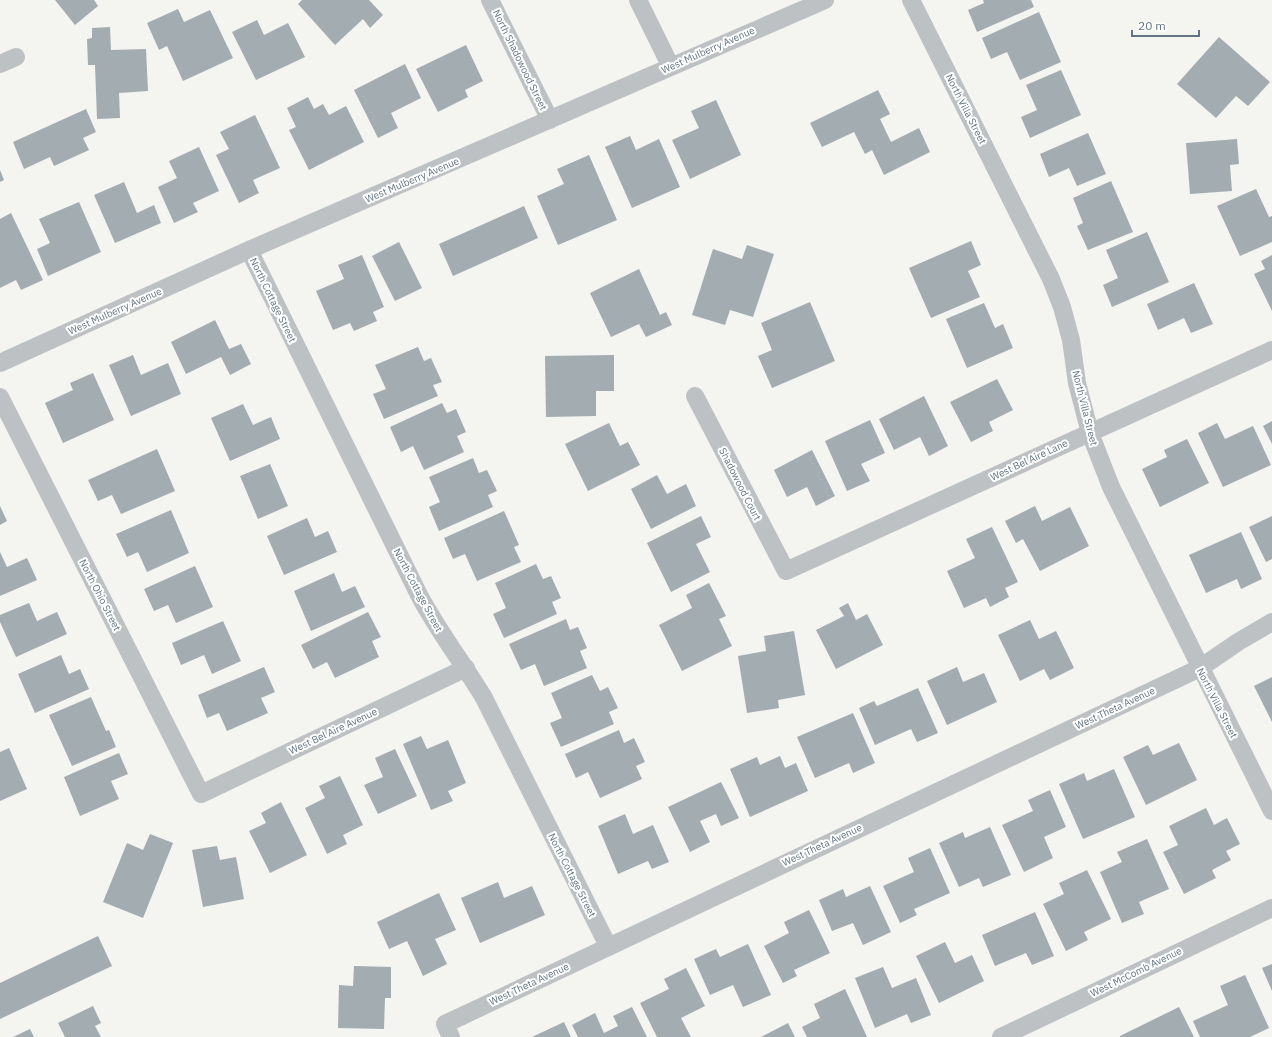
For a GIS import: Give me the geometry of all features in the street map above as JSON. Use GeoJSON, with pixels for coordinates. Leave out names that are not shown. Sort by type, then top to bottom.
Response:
{"type":"FeatureCollection","features":[{"type":"Feature","properties":{"kind":"street","name":"North Shadowood Street"},"geometry":{"type":"LineString","coordinates":[[490,0],[550,120]]}},
{"type":"Feature","properties":{"kind":"street"},"geometry":{"type":"LineString","coordinates":[[638,0],[671,67]]}},
{"type":"Feature","properties":{"kind":"street","name":"West Mulberry Avenue"},"geometry":{"type":"LineString","coordinates":[[0,363],[249,250],[825,0]]}},
{"type":"Feature","properties":{"kind":"street","name":"North Villa Street"},"geometry":{"type":"LineString","coordinates":[[911,0],[1051,279],[1064,314],[1071,340],[1077,383],[1090,432],[1118,502],[1272,811]]}},
{"type":"Feature","properties":{"kind":"street","name":"North Cottage Street"},"geometry":{"type":"LineString","coordinates":[[249,250],[419,595],[442,635],[466,668],[484,698],[608,946]]}},
{"type":"Feature","properties":{"kind":"street","name":"West Bel Aire Lane"},"geometry":{"type":"LineString","coordinates":[[786,571],[1272,350]]}},
{"type":"Feature","properties":{"kind":"street","name":"Shadowood Court"},"geometry":{"type":"LineString","coordinates":[[695,396],[786,571]]}},
{"type":"Feature","properties":{"kind":"street","name":"North Ohio Street"},"geometry":{"type":"LineString","coordinates":[[0,397],[201,794]]}},
{"type":"Feature","properties":{"kind":"street","name":"West Theta Avenue"},"geometry":{"type":"LineString","coordinates":[[448,1030],[608,946],[1200,668],[1238,642],[1272,622]]}},
{"type":"Feature","properties":{"kind":"street","name":"West Bel Aire Avenue"},"geometry":{"type":"LineString","coordinates":[[201,794],[466,668]]}},
{"type":"Feature","properties":{"kind":"street","name":"West McComb Avenue"},"geometry":{"type":"LineString","coordinates":[[1001,1037],[1272,908]]}},
{"type":"Feature","properties":{"kind":"building"},"geometry":{"type":"Polygon","coordinates":[[[55,0],[94,0],[98,6],[75,25],[55,0]]]}},
{"type":"Feature","properties":{"kind":"building"},"geometry":{"type":"Polygon","coordinates":[[[302,0],[369,0],[383,15],[370,28],[363,19],[335,45],[298,4],[302,0]]]}},
{"type":"Feature","properties":{"kind":"building"},"geometry":{"type":"Polygon","coordinates":[[[983,0],[1031,0],[1034,7],[977,32],[968,10],[984,3],[983,0]]]}},
{"type":"Feature","properties":{"kind":"building"},"geometry":{"type":"Polygon","coordinates":[[[178,9],[184,22],[210,10],[233,58],[183,81],[167,46],[159,50],[147,23],[178,9]]]}},
{"type":"Feature","properties":{"kind":"building"},"geometry":{"type":"Polygon","coordinates":[[[1039,12],[1061,62],[1020,80],[1007,52],[991,59],[982,38],[1039,12]]]}},
{"type":"Feature","properties":{"kind":"building"},"geometry":{"type":"Polygon","coordinates":[[[257,20],[264,35],[288,23],[305,57],[256,80],[232,32],[257,20]]]}},
{"type":"Feature","properties":{"kind":"building"},"geometry":{"type":"Polygon","coordinates":[[[110,27],[111,50],[146,49],[148,91],[119,93],[120,118],[97,119],[95,65],[88,65],[87,39],[92,38],[92,28],[110,27]]]}},
{"type":"Feature","properties":{"kind":"building"},"geometry":{"type":"Polygon","coordinates":[[[1219,37],[1270,82],[1248,106],[1236,96],[1216,118],[1177,84],[1219,37]]]}},
{"type":"Feature","properties":{"kind":"building"},"geometry":{"type":"Polygon","coordinates":[[[466,45],[483,81],[465,90],[468,97],[438,112],[416,69],[466,45]]]}},
{"type":"Feature","properties":{"kind":"building"},"geometry":{"type":"Polygon","coordinates":[[[405,64],[421,98],[391,113],[398,128],[378,138],[354,90],[405,64]]]}},
{"type":"Feature","properties":{"kind":"building"},"geometry":{"type":"Polygon","coordinates":[[[1061,70],[1081,115],[1030,138],[1021,117],[1037,110],[1026,85],[1061,70]]]}},
{"type":"Feature","properties":{"kind":"building"},"geometry":{"type":"Polygon","coordinates":[[[878,90],[890,114],[880,119],[891,142],[919,128],[930,152],[884,175],[872,150],[865,154],[854,132],[822,147],[810,123],[878,90]]]}},
{"type":"Feature","properties":{"kind":"building"},"geometry":{"type":"Polygon","coordinates":[[[308,97],[314,109],[323,104],[329,115],[346,106],[364,142],[309,170],[289,130],[296,127],[287,108],[308,97]]]}},
{"type":"Feature","properties":{"kind":"building"},"geometry":{"type":"Polygon","coordinates":[[[716,100],[741,155],[690,179],[672,140],[699,128],[691,111],[716,100]]]}},
{"type":"Feature","properties":{"kind":"building"},"geometry":{"type":"Polygon","coordinates":[[[86,109],[96,132],[83,138],[89,150],[54,166],[50,157],[24,169],[13,142],[86,109]]]}},
{"type":"Feature","properties":{"kind":"building"},"geometry":{"type":"Polygon","coordinates":[[[255,115],[280,168],[253,180],[259,193],[239,203],[216,155],[229,149],[220,132],[255,115]]]}},
{"type":"Feature","properties":{"kind":"building"},"geometry":{"type":"Polygon","coordinates":[[[1088,133],[1106,174],[1077,186],[1069,168],[1049,177],[1040,154],[1088,133]]]}},
{"type":"Feature","properties":{"kind":"building"},"geometry":{"type":"Polygon","coordinates":[[[630,136],[636,150],[659,139],[680,187],[632,208],[605,147],[630,136]]]}},
{"type":"Feature","properties":{"kind":"building"},"geometry":{"type":"Polygon","coordinates":[[[1237,139],[1239,164],[1230,165],[1232,191],[1190,194],[1186,143],[1237,139]]]}},
{"type":"Feature","properties":{"kind":"building"},"geometry":{"type":"Polygon","coordinates":[[[199,147],[219,191],[193,203],[198,212],[174,223],[158,187],[177,178],[169,161],[199,147]]]}},
{"type":"Feature","properties":{"kind":"building"},"geometry":{"type":"Polygon","coordinates":[[[589,155],[617,220],[558,245],[537,196],[564,184],[557,169],[589,155]]]}},
{"type":"Feature","properties":{"kind":"building"},"geometry":{"type":"Polygon","coordinates":[[[0,170],[4,180],[0,182],[0,170]]]}},
{"type":"Feature","properties":{"kind":"building"},"geometry":{"type":"Polygon","coordinates":[[[1111,181],[1133,232],[1088,250],[1077,226],[1083,223],[1073,198],[1111,181]]]}},
{"type":"Feature","properties":{"kind":"building"},"geometry":{"type":"Polygon","coordinates":[[[124,182],[137,213],[154,205],[161,223],[115,243],[94,195],[124,182]]]}},
{"type":"Feature","properties":{"kind":"building"},"geometry":{"type":"Polygon","coordinates":[[[1256,189],[1269,217],[1272,216],[1272,242],[1240,256],[1217,206],[1256,189]]]}},
{"type":"Feature","properties":{"kind":"building"},"geometry":{"type":"Polygon","coordinates":[[[79,202],[101,252],[48,276],[37,249],[50,243],[39,219],[79,202]]]}},
{"type":"Feature","properties":{"kind":"building"},"geometry":{"type":"Polygon","coordinates":[[[524,206],[538,238],[453,276],[439,244],[524,206]]]}},
{"type":"Feature","properties":{"kind":"building"},"geometry":{"type":"Polygon","coordinates":[[[11,213],[43,280],[21,290],[16,280],[0,288],[0,219],[11,213]]]}},
{"type":"Feature","properties":{"kind":"building"},"geometry":{"type":"Polygon","coordinates":[[[1147,232],[1169,282],[1112,307],[1103,285],[1118,278],[1106,250],[1147,232]]]}},
{"type":"Feature","properties":{"kind":"building"},"geometry":{"type":"Polygon","coordinates":[[[971,241],[981,265],[968,271],[980,297],[931,318],[909,268],[971,241]]]}},
{"type":"Feature","properties":{"kind":"building"},"geometry":{"type":"Polygon","coordinates":[[[399,242],[422,288],[395,301],[372,256],[399,242]]]}},
{"type":"Feature","properties":{"kind":"building"},"geometry":{"type":"Polygon","coordinates":[[[747,245],[774,254],[753,317],[730,310],[725,325],[692,315],[713,249],[742,259],[747,245]]]}},
{"type":"Feature","properties":{"kind":"building"},"geometry":{"type":"Polygon","coordinates":[[[362,255],[384,307],[373,312],[377,321],[354,331],[350,323],[333,330],[316,291],[344,279],[338,265],[362,255]]]}},
{"type":"Feature","properties":{"kind":"building"},"geometry":{"type":"Polygon","coordinates":[[[1272,255],[1272,311],[1254,274],[1265,269],[1261,261],[1272,255]]]}},
{"type":"Feature","properties":{"kind":"building"},"geometry":{"type":"Polygon","coordinates":[[[639,269],[660,315],[666,312],[672,325],[646,337],[639,324],[611,337],[590,293],[639,269]]]}},
{"type":"Feature","properties":{"kind":"building"},"geometry":{"type":"Polygon","coordinates":[[[1194,283],[1213,324],[1191,333],[1184,318],[1158,330],[1147,304],[1194,283]]]}},
{"type":"Feature","properties":{"kind":"building"},"geometry":{"type":"Polygon","coordinates":[[[810,302],[835,361],[772,388],[758,356],[772,350],[761,323],[810,302]]]}},
{"type":"Feature","properties":{"kind":"building"},"geometry":{"type":"Polygon","coordinates":[[[984,303],[995,328],[1003,324],[1013,348],[967,368],[946,319],[984,303]]]}},
{"type":"Feature","properties":{"kind":"building"},"geometry":{"type":"Polygon","coordinates":[[[215,320],[229,349],[241,344],[251,364],[230,375],[221,357],[186,374],[171,342],[215,320]]]}},
{"type":"Feature","properties":{"kind":"building"},"geometry":{"type":"Polygon","coordinates":[[[418,347],[424,361],[431,358],[442,382],[433,385],[438,396],[384,419],[373,394],[386,389],[375,365],[418,347]]]}},
{"type":"Feature","properties":{"kind":"building"},"geometry":{"type":"Polygon","coordinates":[[[133,355],[141,375],[168,363],[181,394],[131,416],[109,365],[133,355]]]}},
{"type":"Feature","properties":{"kind":"building"},"geometry":{"type":"Polygon","coordinates":[[[614,355],[614,391],[596,391],[596,416],[546,417],[545,356],[614,355]]]}},
{"type":"Feature","properties":{"kind":"building"},"geometry":{"type":"Polygon","coordinates":[[[93,373],[114,420],[63,443],[45,403],[73,390],[70,383],[93,373]]]}},
{"type":"Feature","properties":{"kind":"building"},"geometry":{"type":"Polygon","coordinates":[[[997,379],[1013,410],[989,422],[993,431],[971,442],[950,402],[997,379]]]}},
{"type":"Feature","properties":{"kind":"building"},"geometry":{"type":"Polygon","coordinates":[[[924,396],[948,446],[929,456],[920,437],[894,450],[879,419],[924,396]]]}},
{"type":"Feature","properties":{"kind":"building"},"geometry":{"type":"Polygon","coordinates":[[[442,403],[447,413],[456,409],[466,432],[457,436],[464,452],[424,470],[413,446],[401,452],[390,427],[442,403]]]}},
{"type":"Feature","properties":{"kind":"building"},"geometry":{"type":"Polygon","coordinates":[[[243,404],[253,425],[271,417],[280,439],[230,461],[211,418],[243,404]]]}},
{"type":"Feature","properties":{"kind":"building"},"geometry":{"type":"Polygon","coordinates":[[[870,420],[885,453],[861,464],[870,481],[847,491],[825,441],[870,420]]]}},
{"type":"Feature","properties":{"kind":"building"},"geometry":{"type":"Polygon","coordinates":[[[1272,421],[1272,444],[1263,426],[1272,421]]]}},
{"type":"Feature","properties":{"kind":"building"},"geometry":{"type":"Polygon","coordinates":[[[609,423],[620,446],[628,442],[640,465],[588,491],[565,444],[609,423]]]}},
{"type":"Feature","properties":{"kind":"building"},"geometry":{"type":"Polygon","coordinates":[[[1217,423],[1225,439],[1253,426],[1271,465],[1223,487],[1198,433],[1217,423]]]}},
{"type":"Feature","properties":{"kind":"building"},"geometry":{"type":"Polygon","coordinates":[[[1187,439],[1209,483],[1160,507],[1142,469],[1167,457],[1164,450],[1187,439]]]}},
{"type":"Feature","properties":{"kind":"building"},"geometry":{"type":"Polygon","coordinates":[[[157,449],[175,491],[121,514],[112,495],[98,501],[88,480],[157,449]]]}},
{"type":"Feature","properties":{"kind":"building"},"geometry":{"type":"Polygon","coordinates":[[[812,450],[835,496],[816,506],[807,487],[787,497],[774,470],[812,450]]]}},
{"type":"Feature","properties":{"kind":"building"},"geometry":{"type":"Polygon","coordinates":[[[473,458],[479,473],[487,470],[497,491],[488,495],[493,507],[439,531],[429,507],[440,502],[429,477],[473,458]]]}},
{"type":"Feature","properties":{"kind":"building"},"geometry":{"type":"Polygon","coordinates":[[[270,464],[288,506],[258,519],[240,476],[270,464]]]}},
{"type":"Feature","properties":{"kind":"building"},"geometry":{"type":"Polygon","coordinates":[[[657,475],[667,494],[686,484],[696,506],[651,529],[631,489],[657,475]]]}},
{"type":"Feature","properties":{"kind":"building"},"geometry":{"type":"Polygon","coordinates":[[[0,506],[7,521],[0,525],[0,506]]]}},
{"type":"Feature","properties":{"kind":"building"},"geometry":{"type":"Polygon","coordinates":[[[1035,506],[1042,521],[1070,507],[1089,546],[1040,571],[1023,539],[1016,543],[1005,521],[1035,506]]]}},
{"type":"Feature","properties":{"kind":"building"},"geometry":{"type":"Polygon","coordinates":[[[171,510],[189,553],[147,572],[138,552],[127,557],[116,534],[171,510]]]}},
{"type":"Feature","properties":{"kind":"building"},"geometry":{"type":"Polygon","coordinates":[[[504,511],[519,545],[514,547],[521,562],[477,581],[465,554],[453,559],[444,538],[504,511]]]}},
{"type":"Feature","properties":{"kind":"building"},"geometry":{"type":"Polygon","coordinates":[[[701,516],[711,537],[696,544],[710,572],[671,592],[647,543],[701,516]]]}},
{"type":"Feature","properties":{"kind":"building"},"geometry":{"type":"Polygon","coordinates":[[[1272,516],[1272,559],[1266,562],[1249,527],[1272,516]]]}},
{"type":"Feature","properties":{"kind":"building"},"geometry":{"type":"Polygon","coordinates":[[[307,518],[315,537],[328,531],[337,552],[284,575],[267,536],[307,518]]]}},
{"type":"Feature","properties":{"kind":"building"},"geometry":{"type":"Polygon","coordinates":[[[992,527],[1018,582],[1005,588],[1009,597],[990,607],[986,598],[964,608],[947,571],[975,558],[966,539],[992,527]]]}},
{"type":"Feature","properties":{"kind":"building"},"geometry":{"type":"Polygon","coordinates":[[[1241,532],[1262,579],[1241,589],[1237,579],[1206,593],[1189,555],[1241,532]]]}},
{"type":"Feature","properties":{"kind":"building"},"geometry":{"type":"Polygon","coordinates":[[[0,552],[7,567],[27,558],[37,580],[0,596],[0,552]]]}},
{"type":"Feature","properties":{"kind":"building"},"geometry":{"type":"Polygon","coordinates":[[[536,564],[543,579],[551,576],[561,598],[552,602],[557,614],[504,638],[493,614],[506,608],[495,583],[536,564]]]}},
{"type":"Feature","properties":{"kind":"building"},"geometry":{"type":"Polygon","coordinates":[[[195,566],[213,607],[176,623],[168,605],[154,611],[144,589],[195,566]]]}},
{"type":"Feature","properties":{"kind":"building"},"geometry":{"type":"Polygon","coordinates":[[[334,573],[342,592],[355,586],[365,607],[311,631],[294,591],[334,573]]]}},
{"type":"Feature","properties":{"kind":"building"},"geometry":{"type":"Polygon","coordinates":[[[709,583],[726,616],[719,619],[732,646],[682,671],[659,625],[692,608],[686,595],[709,583]]]}},
{"type":"Feature","properties":{"kind":"building"},"geometry":{"type":"Polygon","coordinates":[[[29,603],[37,621],[57,612],[67,634],[16,657],[0,622],[0,615],[29,603]]]}},
{"type":"Feature","properties":{"kind":"building"},"geometry":{"type":"Polygon","coordinates":[[[848,603],[856,620],[867,614],[883,645],[836,669],[816,630],[844,616],[839,608],[848,603]]]}},
{"type":"Feature","properties":{"kind":"building"},"geometry":{"type":"Polygon","coordinates":[[[368,612],[381,637],[372,641],[379,657],[335,678],[327,662],[313,669],[301,645],[368,612]]]}},
{"type":"Feature","properties":{"kind":"building"},"geometry":{"type":"Polygon","coordinates":[[[566,619],[570,630],[578,627],[587,648],[580,651],[587,668],[544,686],[535,664],[521,670],[509,644],[566,619]]]}},
{"type":"Feature","properties":{"kind":"building"},"geometry":{"type":"Polygon","coordinates":[[[1030,620],[1039,639],[1056,631],[1074,668],[1050,680],[1044,669],[1020,681],[998,635],[1030,620]]]}},
{"type":"Feature","properties":{"kind":"building"},"geometry":{"type":"Polygon","coordinates":[[[223,621],[241,661],[212,674],[204,655],[181,665],[172,643],[223,621]]]}},
{"type":"Feature","properties":{"kind":"building"},"geometry":{"type":"Polygon","coordinates":[[[794,631],[805,695],[778,700],[779,708],[747,713],[738,656],[766,651],[764,636],[794,631]]]}},
{"type":"Feature","properties":{"kind":"building"},"geometry":{"type":"Polygon","coordinates":[[[61,655],[69,674],[80,669],[89,689],[35,713],[18,674],[61,655]]]}},
{"type":"Feature","properties":{"kind":"building"},"geometry":{"type":"Polygon","coordinates":[[[264,667],[275,692],[261,698],[268,713],[227,731],[219,713],[207,718],[198,695],[264,667]]]}},
{"type":"Feature","properties":{"kind":"building"},"geometry":{"type":"Polygon","coordinates":[[[957,667],[963,682],[984,673],[997,702],[947,725],[927,681],[957,667]]]}},
{"type":"Feature","properties":{"kind":"building"},"geometry":{"type":"Polygon","coordinates":[[[592,675],[600,691],[608,687],[618,708],[609,712],[614,724],[561,747],[550,723],[562,718],[551,693],[592,675]]]}},
{"type":"Feature","properties":{"kind":"building"},"geometry":{"type":"Polygon","coordinates":[[[1272,677],[1272,722],[1254,686],[1272,677]]]}},
{"type":"Feature","properties":{"kind":"building"},"geometry":{"type":"Polygon","coordinates":[[[918,688],[938,733],[917,742],[911,729],[875,745],[859,708],[874,701],[877,706],[918,688]]]}},
{"type":"Feature","properties":{"kind":"building"},"geometry":{"type":"Polygon","coordinates":[[[91,697],[106,731],[109,730],[116,747],[72,766],[49,715],[91,697]]]}},
{"type":"Feature","properties":{"kind":"building"},"geometry":{"type":"Polygon","coordinates":[[[853,713],[875,763],[853,773],[849,763],[815,778],[797,737],[853,713]]]}},
{"type":"Feature","properties":{"kind":"building"},"geometry":{"type":"Polygon","coordinates":[[[619,730],[624,743],[634,738],[645,762],[636,766],[642,779],[600,798],[588,772],[576,778],[565,754],[619,730]]]}},
{"type":"Feature","properties":{"kind":"building"},"geometry":{"type":"Polygon","coordinates":[[[421,736],[427,749],[448,740],[466,783],[448,791],[453,801],[431,810],[403,744],[421,736]]]}},
{"type":"Feature","properties":{"kind":"building"},"geometry":{"type":"Polygon","coordinates":[[[1179,743],[1197,780],[1146,805],[1123,757],[1148,745],[1153,755],[1179,743]]]}},
{"type":"Feature","properties":{"kind":"building"},"geometry":{"type":"Polygon","coordinates":[[[9,748],[27,789],[0,801],[0,752],[9,748]]]}},
{"type":"Feature","properties":{"kind":"building"},"geometry":{"type":"Polygon","coordinates":[[[395,749],[417,796],[378,814],[364,785],[383,777],[375,758],[395,749]]]}},
{"type":"Feature","properties":{"kind":"building"},"geometry":{"type":"Polygon","coordinates":[[[119,753],[128,774],[111,781],[119,799],[80,816],[64,777],[119,753]]]}},
{"type":"Feature","properties":{"kind":"building"},"geometry":{"type":"Polygon","coordinates":[[[780,756],[785,768],[796,763],[808,791],[750,817],[730,769],[757,757],[760,765],[780,756]]]}},
{"type":"Feature","properties":{"kind":"building"},"geometry":{"type":"Polygon","coordinates":[[[1114,769],[1135,817],[1083,839],[1059,784],[1084,773],[1087,781],[1114,769]]]}},
{"type":"Feature","properties":{"kind":"building"},"geometry":{"type":"Polygon","coordinates":[[[340,776],[363,825],[343,835],[347,844],[327,854],[305,808],[325,798],[319,786],[340,776]]]}},
{"type":"Feature","properties":{"kind":"building"},"geometry":{"type":"Polygon","coordinates":[[[721,782],[739,818],[721,826],[716,814],[700,821],[710,842],[690,852],[668,807],[721,782]]]}},
{"type":"Feature","properties":{"kind":"building"},"geometry":{"type":"Polygon","coordinates":[[[1050,790],[1066,827],[1044,837],[1053,858],[1024,872],[1002,825],[1033,811],[1028,800],[1050,790]]]}},
{"type":"Feature","properties":{"kind":"building"},"geometry":{"type":"Polygon","coordinates":[[[281,802],[307,855],[270,873],[249,831],[266,823],[261,813],[281,802]]]}},
{"type":"Feature","properties":{"kind":"building"},"geometry":{"type":"Polygon","coordinates":[[[1206,808],[1214,825],[1227,818],[1240,844],[1226,851],[1231,860],[1212,870],[1216,878],[1184,894],[1163,852],[1178,845],[1169,826],[1206,808]]]}},
{"type":"Feature","properties":{"kind":"building"},"geometry":{"type":"Polygon","coordinates":[[[625,814],[633,834],[653,825],[669,862],[652,869],[648,861],[618,874],[598,826],[625,814]]]}},
{"type":"Feature","properties":{"kind":"building"},"geometry":{"type":"Polygon","coordinates":[[[990,827],[1011,875],[983,887],[979,878],[959,887],[939,843],[963,832],[965,838],[990,827]]]}},
{"type":"Feature","properties":{"kind":"building"},"geometry":{"type":"Polygon","coordinates":[[[150,834],[173,843],[143,918],[103,902],[127,843],[143,850],[150,834]]]}},
{"type":"Feature","properties":{"kind":"building"},"geometry":{"type":"Polygon","coordinates":[[[1147,839],[1169,889],[1139,902],[1144,914],[1122,923],[1100,872],[1122,862],[1117,852],[1147,839]]]}},
{"type":"Feature","properties":{"kind":"building"},"geometry":{"type":"Polygon","coordinates":[[[217,846],[220,860],[236,857],[244,899],[203,907],[192,850],[217,846]]]}},
{"type":"Feature","properties":{"kind":"building"},"geometry":{"type":"Polygon","coordinates":[[[930,848],[950,893],[914,909],[917,915],[900,923],[883,886],[914,872],[908,858],[930,848]]]}},
{"type":"Feature","properties":{"kind":"building"},"geometry":{"type":"Polygon","coordinates":[[[1087,870],[1111,919],[1084,932],[1088,940],[1066,951],[1043,904],[1064,894],[1059,883],[1087,870]]]}},
{"type":"Feature","properties":{"kind":"building"},"geometry":{"type":"Polygon","coordinates":[[[498,882],[504,898],[532,886],[545,915],[480,943],[461,898],[498,882]]]}},
{"type":"Feature","properties":{"kind":"building"},"geometry":{"type":"Polygon","coordinates":[[[870,886],[891,932],[863,945],[853,923],[832,931],[819,900],[843,889],[846,897],[870,886]]]}},
{"type":"Feature","properties":{"kind":"building"},"geometry":{"type":"Polygon","coordinates":[[[439,893],[456,930],[435,939],[447,964],[423,976],[407,941],[389,949],[377,922],[439,893]]]}},
{"type":"Feature","properties":{"kind":"building"},"geometry":{"type":"Polygon","coordinates":[[[809,910],[830,953],[794,970],[797,976],[783,983],[764,946],[789,933],[784,922],[809,910]]]}},
{"type":"Feature","properties":{"kind":"building"},"geometry":{"type":"Polygon","coordinates":[[[1035,912],[1054,956],[1032,965],[1026,953],[995,966],[982,935],[1035,912]]]}},
{"type":"Feature","properties":{"kind":"building"},"geometry":{"type":"Polygon","coordinates":[[[98,936],[112,966],[0,1019],[0,983],[98,936]]]}},
{"type":"Feature","properties":{"kind":"building"},"geometry":{"type":"Polygon","coordinates":[[[945,942],[955,963],[972,955],[984,981],[939,1003],[916,956],[945,942]]]}},
{"type":"Feature","properties":{"kind":"building"},"geometry":{"type":"Polygon","coordinates":[[[748,944],[771,995],[743,1007],[733,985],[710,995],[694,959],[716,949],[720,957],[748,944]]]}},
{"type":"Feature","properties":{"kind":"building"},"geometry":{"type":"Polygon","coordinates":[[[1272,964],[1272,991],[1262,968],[1272,964]]]}},
{"type":"Feature","properties":{"kind":"building"},"geometry":{"type":"Polygon","coordinates":[[[354,966],[391,967],[391,998],[385,998],[384,1029],[338,1028],[339,985],[353,986],[354,966]]]}},
{"type":"Feature","properties":{"kind":"building"},"geometry":{"type":"Polygon","coordinates":[[[883,967],[892,988],[916,978],[931,1015],[911,1023],[907,1014],[875,1028],[855,978],[883,967]]]}},
{"type":"Feature","properties":{"kind":"building"},"geometry":{"type":"Polygon","coordinates":[[[686,968],[705,1006],[681,1018],[691,1037],[657,1037],[640,1003],[669,989],[664,979],[686,968]]]}},
{"type":"Feature","properties":{"kind":"building"},"geometry":{"type":"Polygon","coordinates":[[[1245,975],[1269,1028],[1250,1037],[1200,1037],[1193,1021],[1228,1005],[1220,986],[1245,975]]]}},
{"type":"Feature","properties":{"kind":"building"},"geometry":{"type":"Polygon","coordinates":[[[845,989],[867,1037],[807,1037],[802,1027],[820,1018],[814,1004],[845,989]]]}},
{"type":"Feature","properties":{"kind":"building"},"geometry":{"type":"Polygon","coordinates":[[[93,1006],[101,1023],[95,1026],[101,1037],[65,1037],[58,1023],[93,1006]]]}},
{"type":"Feature","properties":{"kind":"building"},"geometry":{"type":"Polygon","coordinates":[[[632,1007],[647,1037],[578,1037],[572,1025],[595,1013],[604,1033],[618,1026],[613,1016],[632,1007]]]}},
{"type":"Feature","properties":{"kind":"building"},"geometry":{"type":"Polygon","coordinates":[[[1179,1007],[1194,1037],[1120,1037],[1120,1036],[1179,1007]]]}},
{"type":"Feature","properties":{"kind":"building"},"geometry":{"type":"Polygon","coordinates":[[[564,1022],[571,1037],[532,1037],[564,1022]]]}},
{"type":"Feature","properties":{"kind":"building"},"geometry":{"type":"Polygon","coordinates":[[[788,1023],[795,1037],[761,1037],[788,1023]]]}},
{"type":"Feature","properties":{"kind":"building"},"geometry":{"type":"Polygon","coordinates":[[[30,1029],[34,1037],[13,1037],[30,1029]]]}}]}
